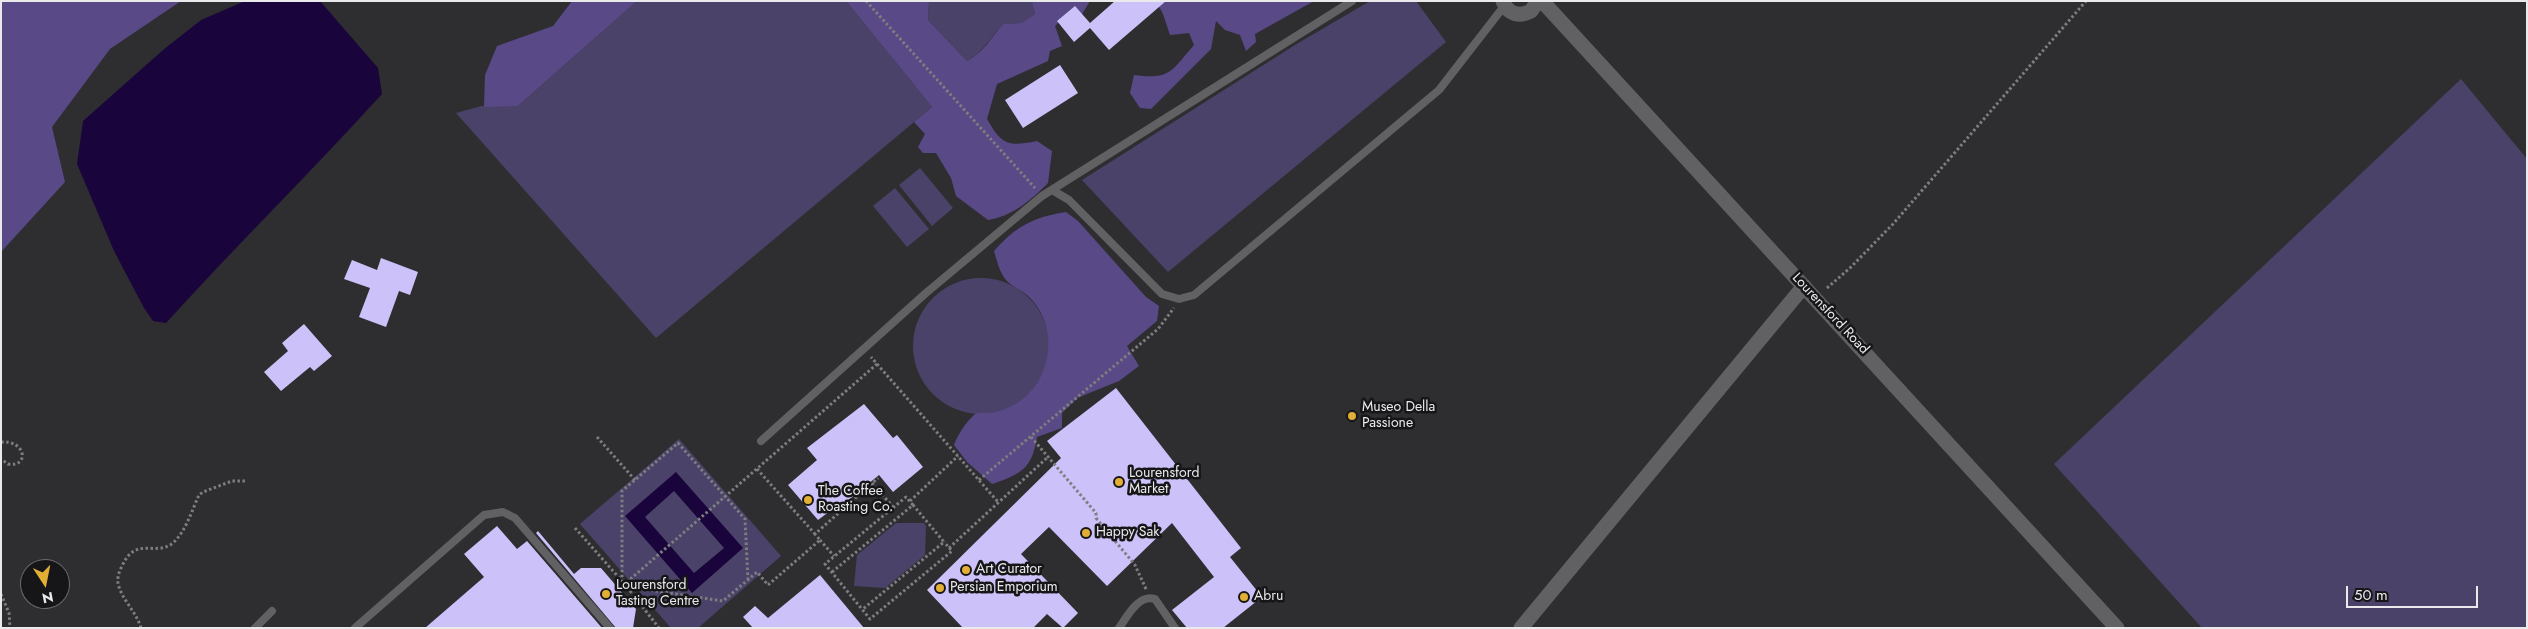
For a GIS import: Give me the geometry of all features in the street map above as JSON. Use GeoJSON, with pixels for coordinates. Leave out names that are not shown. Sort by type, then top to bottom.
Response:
{"type":"FeatureCollection","features":[{"type":"Feature","properties":{"kind":"street"},"geometry":{"type":"LineString","coordinates":[[1504,3],[1517,15],[1525,15],[1532,12],[1540,1]]}},
{"type":"Feature","properties":{"kind":"street","name":"Lourensford Road"},"geometry":{"type":"LineString","coordinates":[[1540,1],[2117,628]]}},
{"type":"Feature","properties":{"kind":"street"},"geometry":{"type":"LineString","coordinates":[[1521,628],[1804,286]]}},
{"type":"Feature","properties":{"kind":"lane"},"geometry":{"type":"LineString","coordinates":[[761,441],[926,293],[1042,196],[1352,1]]}},
{"type":"Feature","properties":{"kind":"lane"},"geometry":{"type":"LineString","coordinates":[[1052,190],[1069,200],[1155,289],[1170,298],[1187,298],[1201,290],[1439,90],[1504,3]]}},
{"type":"Feature","properties":{"kind":"lane"},"geometry":{"type":"LineString","coordinates":[[355,628],[484,515],[496,512],[515,518],[610,628]]}},
{"type":"Feature","properties":{"kind":"lane"},"geometry":{"type":"LineString","coordinates":[[1118,628],[1134,607],[1141,600],[1149,597],[1155,599],[1175,628]]}},
{"type":"Feature","properties":{"kind":"lane"},"geometry":{"type":"LineString","coordinates":[[255,628],[272,611]]}},
{"type":"Feature","properties":{"kind":"path"},"geometry":{"type":"LineString","coordinates":[[866,1],[1042,196]]}},
{"type":"Feature","properties":{"kind":"path"},"geometry":{"type":"LineString","coordinates":[[1815,298],[1850,268],[1893,224],[2086,1]]}},
{"type":"Feature","properties":{"kind":"path"},"geometry":{"type":"LineString","coordinates":[[979,480],[1158,329],[1172,314],[1179,299]]}},
{"type":"Feature","properties":{"kind":"path"},"geometry":{"type":"LineString","coordinates":[[864,350],[999,503]]}},
{"type":"Feature","properties":{"kind":"path"},"geometry":{"type":"LineString","coordinates":[[623,586],[877,364]]}},
{"type":"Feature","properties":{"kind":"path"},"geometry":{"type":"LineString","coordinates":[[597,437],[635,480]]}},
{"type":"Feature","properties":{"kind":"path"},"geometry":{"type":"LineString","coordinates":[[1032,437],[1096,513],[1096,518],[1135,565],[1149,597]]}},
{"type":"Feature","properties":{"kind":"path"},"geometry":{"type":"LineString","coordinates":[[1,442],[15,443],[19,446],[22,454],[21,460],[16,464],[8,464],[1,459]]}},
{"type":"Feature","properties":{"kind":"path"},"geometry":{"type":"LineString","coordinates":[[623,586],[622,491],[678,443],[745,519],[748,580]]}},
{"type":"Feature","properties":{"kind":"path"},"geometry":{"type":"LineString","coordinates":[[910,501],[958,456]]}},
{"type":"Feature","properties":{"kind":"path"},"geometry":{"type":"LineString","coordinates":[[949,548],[1049,456]]}},
{"type":"Feature","properties":{"kind":"path"},"geometry":{"type":"LineString","coordinates":[[758,469],[834,556]]}},
{"type":"Feature","properties":{"kind":"path"},"geometry":{"type":"LineString","coordinates":[[815,534],[878,478]]}},
{"type":"Feature","properties":{"kind":"path"},"geometry":{"type":"LineString","coordinates":[[141,628],[118,582],[120,569],[127,557],[140,548],[172,544],[182,530],[199,495],[203,492],[232,481],[246,481]]}},
{"type":"Feature","properties":{"kind":"path"},"geometry":{"type":"LineString","coordinates":[[872,483],[894,508]]}},
{"type":"Feature","properties":{"kind":"path"},"geometry":{"type":"LineString","coordinates":[[906,497],[910,501],[952,551],[870,618],[825,564],[906,497]]}},
{"type":"Feature","properties":{"kind":"path"},"geometry":{"type":"LineString","coordinates":[[832,572],[913,505]]}},
{"type":"Feature","properties":{"kind":"path"},"geometry":{"type":"LineString","coordinates":[[575,528],[659,628]]}},
{"type":"Feature","properties":{"kind":"path"},"geometry":{"type":"LineString","coordinates":[[623,586],[723,601],[756,572],[768,585],[820,540]]}},
{"type":"Feature","properties":{"kind":"path"},"geometry":{"type":"LineString","coordinates":[[863,610],[944,542]]}},
{"type":"Feature","properties":{"kind":"path"},"geometry":{"type":"LineString","coordinates":[[1,594],[9,613],[10,628]]}},
{"type":"Feature","properties":{"kind":"shaded area"},"geometry":{"type":"Polygon","coordinates":[[[1,1],[181,1],[110,49],[52,127],[65,182],[1,252],[1,1]]]}},
{"type":"Feature","properties":{"kind":"shaded area"},"geometry":{"type":"Polygon","coordinates":[[[245,1],[320,1],[378,68],[382,94],[166,323],[153,321],[144,308],[114,251],[77,164],[83,121],[163,50],[201,20],[245,1]]]}},
{"type":"Feature","properties":{"kind":"shaded area"},"geometry":{"type":"Polygon","coordinates":[[[572,1],[637,1],[518,106],[484,107],[485,75],[497,46],[553,26],[572,1]]]}},
{"type":"Feature","properties":{"kind":"shaded area"},"geometry":{"type":"Polygon","coordinates":[[[637,1],[846,1],[932,107],[656,338],[456,113],[482,106],[518,106],[637,1]]]}},
{"type":"Feature","properties":{"kind":"shaded area"},"geometry":{"type":"Polygon","coordinates":[[[846,1],[929,1],[928,20],[967,61],[983,49],[1003,24],[1021,23],[1035,14],[1032,3],[1034,1],[1090,1],[1082,14],[1064,17],[1055,26],[1062,46],[1050,51],[1048,61],[997,84],[987,119],[997,134],[1007,142],[1019,144],[1037,141],[1052,151],[1048,183],[1028,201],[1013,211],[988,220],[956,196],[951,178],[936,153],[923,153],[918,147],[925,134],[914,122],[932,107],[846,1]]]}},
{"type":"Feature","properties":{"kind":"shaded area"},"geometry":{"type":"Polygon","coordinates":[[[929,1],[1034,1],[1032,3],[1035,14],[1021,23],[1003,24],[983,48],[967,61],[928,20],[929,1]]]}},
{"type":"Feature","properties":{"kind":"shaded area"},"geometry":{"type":"Polygon","coordinates":[[[1156,1],[1314,1],[1255,34],[1256,42],[1246,51],[1240,35],[1225,30],[1216,21],[1211,49],[1151,109],[1140,108],[1130,93],[1134,75],[1156,76],[1169,72],[1194,45],[1189,33],[1170,35],[1163,14],[1156,1]]]}},
{"type":"Feature","properties":{"kind":"shaded area"},"geometry":{"type":"Polygon","coordinates":[[[1370,1],[1416,1],[1446,42],[1168,272],[1082,180],[1295,45],[1370,1]]]}},
{"type":"Feature","properties":{"kind":"shaded area"},"geometry":{"type":"Polygon","coordinates":[[[2461,79],[2527,159],[2527,628],[2202,628],[2054,464],[2461,79]]]}},
{"type":"Feature","properties":{"kind":"shaded area"},"geometry":{"type":"Polygon","coordinates":[[[920,168],[953,208],[932,226],[899,185],[920,168]]]}},
{"type":"Feature","properties":{"kind":"shaded area"},"geometry":{"type":"Polygon","coordinates":[[[895,188],[929,229],[907,247],[873,206],[895,188]]]}},
{"type":"Feature","properties":{"kind":"shaded area"},"geometry":{"type":"Polygon","coordinates":[[[1066,212],[1078,221],[1146,297],[1159,306],[1157,321],[1127,346],[1139,366],[1119,381],[1077,398],[1062,413],[1062,428],[1037,437],[1032,456],[1024,469],[1011,477],[992,484],[967,462],[954,445],[963,428],[975,414],[1006,409],[1026,396],[1041,376],[1048,355],[1048,333],[1041,312],[1027,295],[1005,279],[999,268],[994,251],[1009,235],[1026,224],[1054,214],[1066,212]]]}},
{"type":"Feature","properties":{"kind":"shaded area"},"geometry":{"type":"Polygon","coordinates":[[[981,278],[1007,283],[1029,298],[1044,320],[1049,346],[1044,372],[1029,394],[1007,409],[981,414],[955,409],[933,394],[918,372],[913,346],[918,320],[933,298],[955,283],[981,278]]]}},
{"type":"Feature","properties":{"kind":"shaded area"},"geometry":{"type":"Polygon","coordinates":[[[679,439],[781,556],[698,628],[671,628],[580,524],[679,439]]]}},
{"type":"Feature","properties":{"kind":"shaded area"},"geometry":{"type":"Polygon","coordinates":[[[676,472],[743,548],[692,593],[625,516],[676,472]],[[674,491],[645,517],[694,573],[724,548],[674,491]]]}},
{"type":"Feature","properties":{"kind":"shaded area"},"geometry":{"type":"Polygon","coordinates":[[[896,523],[924,523],[926,526],[925,555],[885,588],[854,586],[857,555],[896,523]]]}},
{"type":"Feature","properties":{"kind":"building"},"geometry":{"type":"Polygon","coordinates":[[[1115,1],[1166,1],[1109,50],[1090,28],[1074,42],[1057,21],[1075,6],[1090,23],[1115,1]]]}},
{"type":"Feature","properties":{"kind":"building"},"geometry":{"type":"Polygon","coordinates":[[[1060,65],[1078,93],[1023,128],[1005,100],[1060,65]]]}},
{"type":"Feature","properties":{"kind":"building"},"geometry":{"type":"Polygon","coordinates":[[[381,258],[418,272],[410,295],[399,291],[386,327],[359,317],[370,288],[344,279],[352,260],[377,270],[381,258]]]}},
{"type":"Feature","properties":{"kind":"building"},"geometry":{"type":"Polygon","coordinates":[[[304,324],[332,356],[314,371],[310,367],[281,391],[264,372],[288,351],[282,343],[304,324]]]}},
{"type":"Feature","properties":{"kind":"building"},"geometry":{"type":"Polygon","coordinates":[[[1116,388],[1241,548],[1230,557],[1262,597],[1223,628],[1187,628],[1172,610],[1214,577],[1172,523],[1107,586],[1049,527],[1021,554],[1078,613],[1063,628],[1047,614],[1033,628],[963,628],[927,590],[1061,458],[1047,441],[1116,388]]]}},
{"type":"Feature","properties":{"kind":"building"},"geometry":{"type":"Polygon","coordinates":[[[864,404],[893,438],[897,435],[923,467],[893,492],[879,475],[840,507],[838,505],[818,520],[788,485],[817,460],[807,448],[864,404]]]}},
{"type":"Feature","properties":{"kind":"building"},"geometry":{"type":"Polygon","coordinates":[[[497,526],[517,549],[527,541],[602,628],[425,628],[484,577],[464,554],[497,526]]]}},
{"type":"Feature","properties":{"kind":"building"},"geometry":{"type":"Polygon","coordinates":[[[538,531],[574,574],[581,568],[601,568],[636,609],[633,628],[616,628],[536,533],[538,531]]]}},
{"type":"Feature","properties":{"kind":"building"},"geometry":{"type":"Polygon","coordinates":[[[820,575],[864,628],[753,628],[743,617],[755,606],[768,618],[820,575]]]}},
{"type":"Feature","properties":{"kind":"place","name":"Museo Della Passione"},"geometry":{"type":"Point","coordinates":[1352,416]}},
{"type":"Feature","properties":{"kind":"place","name":"Lourensford Market"},"geometry":{"type":"Point","coordinates":[1119,482]}},
{"type":"Feature","properties":{"kind":"place","name":"The Coffee Roasting Co."},"geometry":{"type":"Point","coordinates":[808,500]}},
{"type":"Feature","properties":{"kind":"place","name":"Happy Sak"},"geometry":{"type":"Point","coordinates":[1086,533]}},
{"type":"Feature","properties":{"kind":"place","name":"Art Curator"},"geometry":{"type":"Point","coordinates":[966,570]}},
{"type":"Feature","properties":{"kind":"place","name":"Persian Emporium"},"geometry":{"type":"Point","coordinates":[940,588]}},
{"type":"Feature","properties":{"kind":"place","name":"Lourensford Tasting Centre"},"geometry":{"type":"Point","coordinates":[606,594]}},
{"type":"Feature","properties":{"kind":"place","name":"Abru"},"geometry":{"type":"Point","coordinates":[1244,597]}}]}
